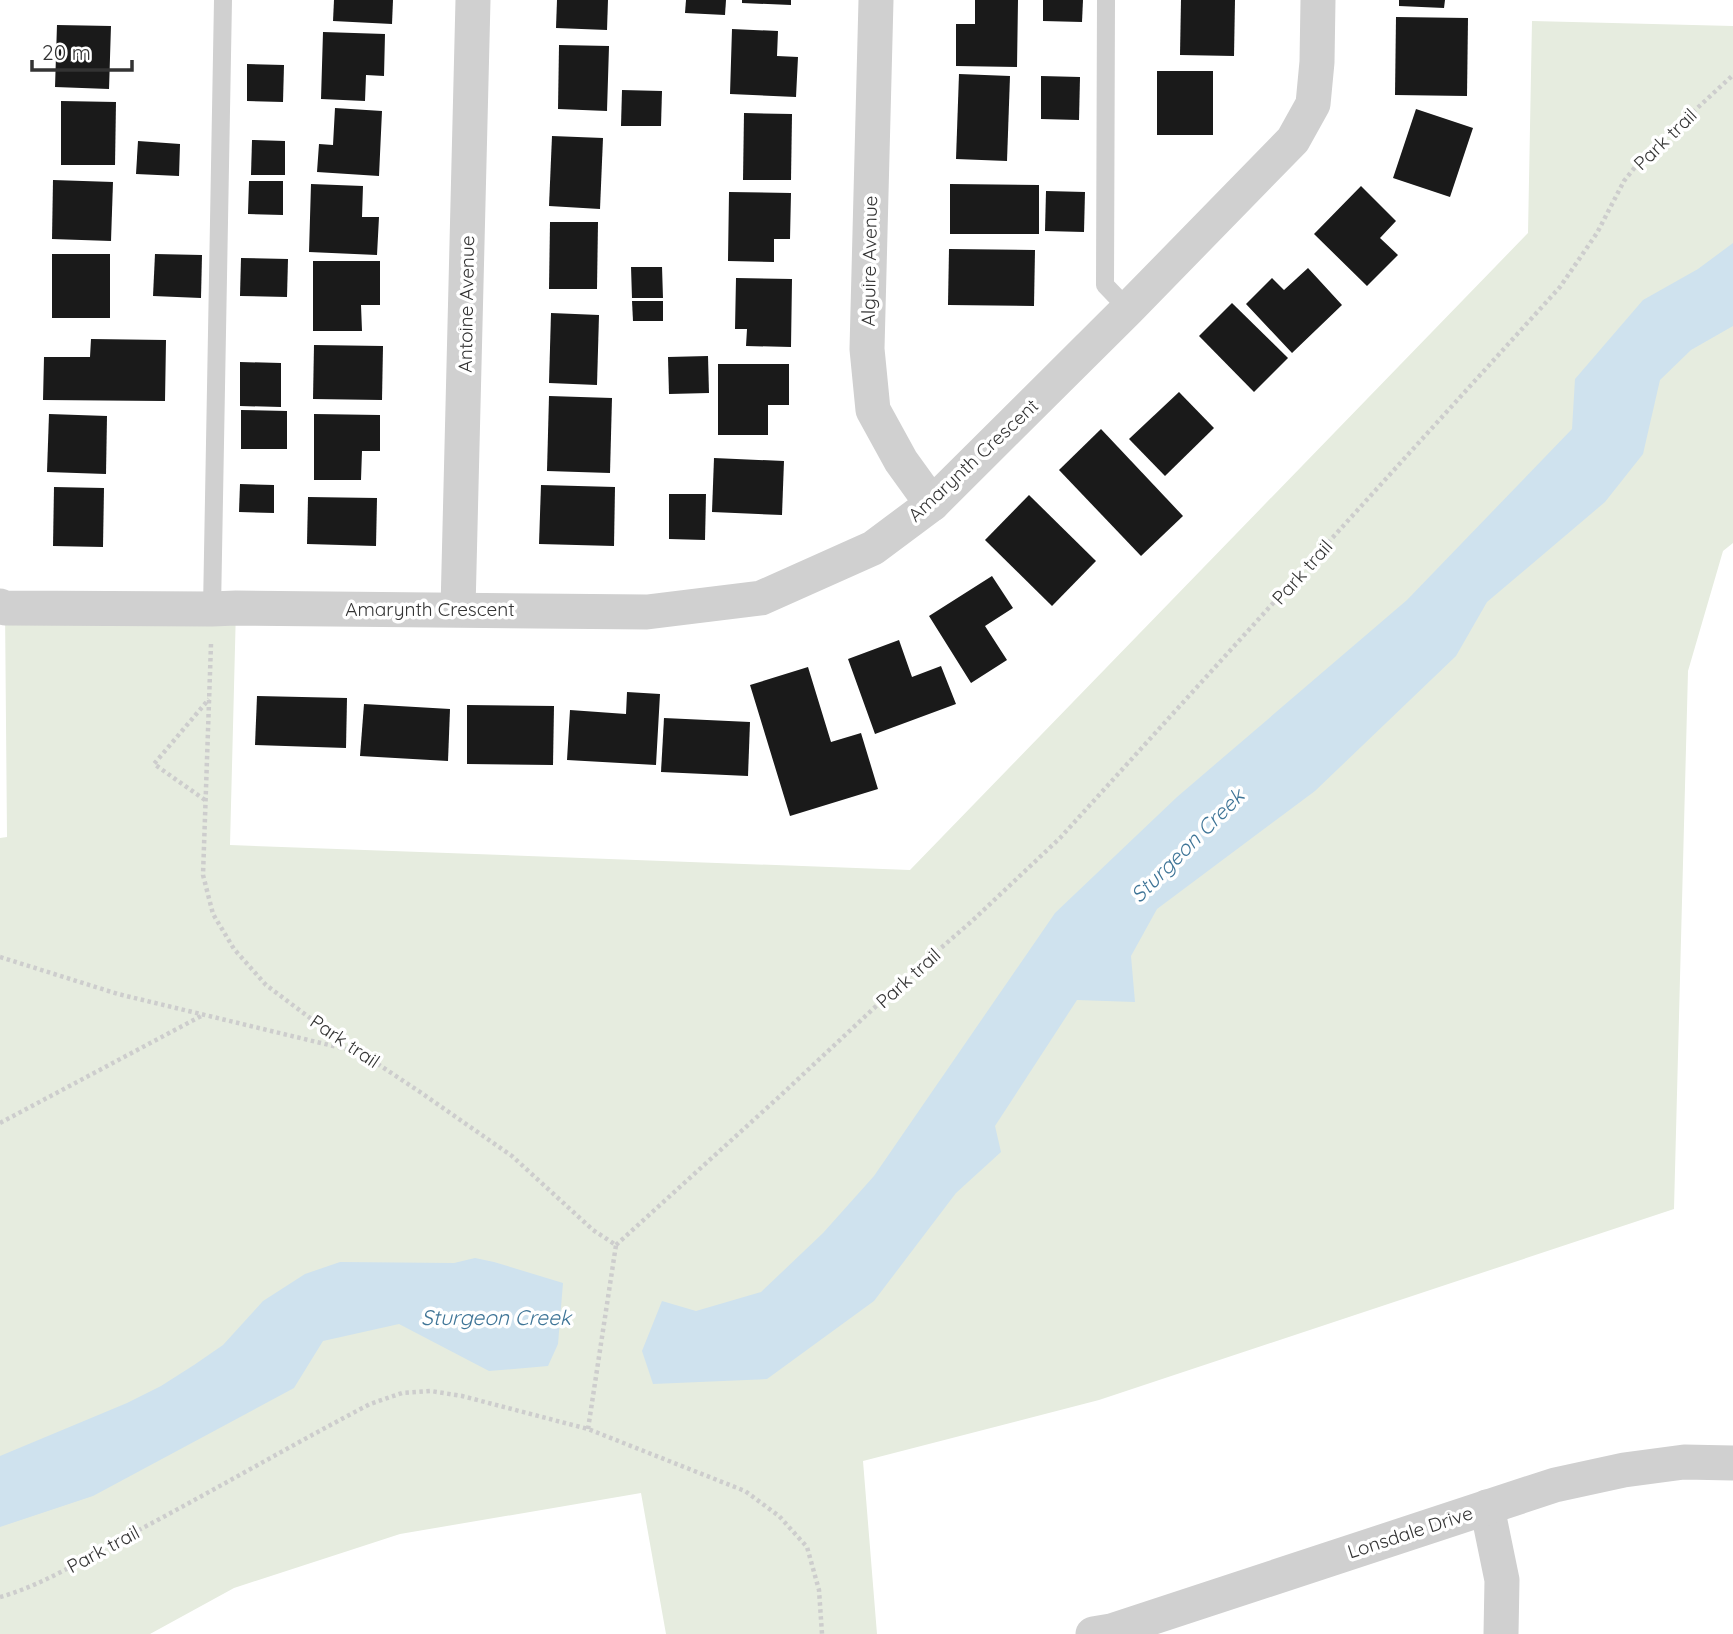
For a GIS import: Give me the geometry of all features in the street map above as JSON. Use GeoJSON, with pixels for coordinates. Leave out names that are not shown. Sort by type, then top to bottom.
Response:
{"type":"FeatureCollection","features":[{"type":"Feature","properties":{"kind":"street","name":"Antoine Avenue"},"geometry":{"type":"LineString","coordinates":[[458,609],[473,0]]}},
{"type":"Feature","properties":{"kind":"street","name":"Alguire Avenue"},"geometry":{"type":"LineString","coordinates":[[876,0],[867,349],[873,410],[901,461],[932,504]]}},
{"type":"Feature","properties":{"kind":"street","name":"Amarynth Crescent"},"geometry":{"type":"LineString","coordinates":[[0,606],[30,609],[647,612],[761,598],[873,548],[932,504],[1293,141],[1313,104],[1318,0]]}},
{"type":"Feature","properties":{"kind":"street","name":"Lonsdale Drive"},"geometry":{"type":"LineString","coordinates":[[1093,1634],[1111,1631],[1555,1485],[1624,1470],[1684,1462],[1733,1463]]}},
{"type":"Feature","properties":{"kind":"street"},"geometry":{"type":"LineString","coordinates":[[1487,1507],[1502,1580],[1501,1634]]}},
{"type":"Feature","properties":{"kind":"lane"},"geometry":{"type":"LineString","coordinates":[[212,609],[223,0]]}},
{"type":"Feature","properties":{"kind":"lane"},"geometry":{"type":"LineString","coordinates":[[1106,0],[1105,285],[1128,309]]}},
{"type":"Feature","properties":{"kind":"path","name":"Park trail"},"geometry":{"type":"LineString","coordinates":[[212,609],[203,875],[213,914],[234,949],[266,985],[322,1027],[512,1156],[593,1230],[616,1245],[1060,838],[1560,287],[1597,233],[1624,181],[1640,161],[1733,75]]}},
{"type":"Feature","properties":{"kind":"path"},"geometry":{"type":"LineString","coordinates":[[206,800],[154,764],[209,699]]}},
{"type":"Feature","properties":{"kind":"path"},"geometry":{"type":"LineString","coordinates":[[0,957],[118,994],[360,1052]]}},
{"type":"Feature","properties":{"kind":"path"},"geometry":{"type":"LineString","coordinates":[[0,1123],[204,1015]]}},
{"type":"Feature","properties":{"kind":"path"},"geometry":{"type":"LineString","coordinates":[[588,1429],[616,1245]]}},
{"type":"Feature","properties":{"kind":"path","name":"Park trail"},"geometry":{"type":"LineString","coordinates":[[0,1597],[56,1574],[370,1404],[402,1393],[431,1391],[462,1396],[588,1429],[745,1491],[779,1516],[807,1547],[819,1590],[822,1634]]}},
{"type":"Feature","properties":{"kind":"shaded area"},"geometry":{"type":"Polygon","coordinates":[[[1532,21],[1733,26],[1733,543],[1723,551],[1688,671],[1674,1209],[1099,1400],[863,1461],[877,1634],[666,1634],[641,1493],[400,1534],[234,1588],[150,1634],[0,1634],[0,838],[7,837],[5,608],[236,608],[230,845],[910,870],[1528,233],[1532,21]]]}},
{"type":"Feature","properties":{"kind":"water"},"geometry":{"type":"Polygon","coordinates":[[[1733,243],[1733,326],[1691,350],[1660,380],[1643,454],[1605,502],[1487,602],[1456,656],[1315,791],[1157,909],[1131,956],[1135,1002],[1077,1000],[995,1126],[1001,1152],[956,1193],[874,1301],[767,1379],[653,1384],[642,1351],[662,1301],[696,1311],[761,1292],[823,1233],[874,1176],[1055,913],[1177,797],[1407,600],[1572,429],[1575,379],[1643,300],[1698,269],[1733,243]]]}},
{"type":"Feature","properties":{"kind":"water","name":"Sturgeon Creek"},"geometry":{"type":"Polygon","coordinates":[[[475,1258],[563,1283],[558,1344],[548,1366],[489,1371],[399,1324],[323,1341],[294,1388],[93,1496],[0,1527],[0,1456],[161,1386],[223,1345],[263,1301],[305,1274],[340,1262],[454,1263],[475,1258]]]}},
{"type":"Feature","properties":{"kind":"building"},"geometry":{"type":"Polygon","coordinates":[[[334,0],[393,0],[392,24],[333,21],[334,0]]]}},
{"type":"Feature","properties":{"kind":"building"},"geometry":{"type":"Polygon","coordinates":[[[557,0],[608,0],[607,30],[556,28],[557,0]]]}},
{"type":"Feature","properties":{"kind":"building"},"geometry":{"type":"Polygon","coordinates":[[[686,0],[726,0],[725,15],[685,13],[686,0]]]}},
{"type":"Feature","properties":{"kind":"building"},"geometry":{"type":"Polygon","coordinates":[[[742,0],[791,0],[791,5],[742,3],[742,0]]]}},
{"type":"Feature","properties":{"kind":"building"},"geometry":{"type":"Polygon","coordinates":[[[975,0],[1018,0],[1017,67],[956,66],[956,24],[975,24],[975,0]]]}},
{"type":"Feature","properties":{"kind":"building"},"geometry":{"type":"Polygon","coordinates":[[[1043,0],[1083,0],[1082,22],[1043,21],[1043,0]]]}},
{"type":"Feature","properties":{"kind":"building"},"geometry":{"type":"Polygon","coordinates":[[[1181,0],[1235,0],[1234,56],[1180,55],[1181,0]]]}},
{"type":"Feature","properties":{"kind":"building"},"geometry":{"type":"Polygon","coordinates":[[[1399,0],[1445,0],[1444,8],[1399,6],[1399,0]]]}},
{"type":"Feature","properties":{"kind":"building"},"geometry":{"type":"Polygon","coordinates":[[[1396,17],[1468,18],[1467,96],[1395,95],[1396,17]]]}},
{"type":"Feature","properties":{"kind":"building"},"geometry":{"type":"Polygon","coordinates":[[[57,25],[111,26],[109,89],[55,87],[57,25]]]}},
{"type":"Feature","properties":{"kind":"building"},"geometry":{"type":"Polygon","coordinates":[[[732,29],[778,31],[777,56],[798,57],[796,97],[730,94],[732,29]]]}},
{"type":"Feature","properties":{"kind":"building"},"geometry":{"type":"Polygon","coordinates":[[[323,32],[385,34],[384,76],[366,75],[365,101],[321,99],[323,32]]]}},
{"type":"Feature","properties":{"kind":"building"},"geometry":{"type":"Polygon","coordinates":[[[559,45],[609,46],[607,111],[558,109],[559,45]]]}},
{"type":"Feature","properties":{"kind":"building"},"geometry":{"type":"Polygon","coordinates":[[[247,64],[284,65],[283,102],[247,101],[247,64]]]}},
{"type":"Feature","properties":{"kind":"building"},"geometry":{"type":"Polygon","coordinates":[[[1157,71],[1213,71],[1213,135],[1157,135],[1157,71]]]}},
{"type":"Feature","properties":{"kind":"building"},"geometry":{"type":"Polygon","coordinates":[[[959,74],[1010,76],[1007,161],[956,159],[959,74]]]}},
{"type":"Feature","properties":{"kind":"building"},"geometry":{"type":"Polygon","coordinates":[[[1041,76],[1080,77],[1079,120],[1041,119],[1041,76]]]}},
{"type":"Feature","properties":{"kind":"building"},"geometry":{"type":"Polygon","coordinates":[[[622,90],[662,91],[661,126],[621,126],[622,90]]]}},
{"type":"Feature","properties":{"kind":"building"},"geometry":{"type":"Polygon","coordinates":[[[61,101],[116,102],[115,165],[61,165],[61,101]]]}},
{"type":"Feature","properties":{"kind":"building"},"geometry":{"type":"Polygon","coordinates":[[[335,108],[382,111],[379,176],[317,172],[319,144],[333,145],[335,108]]]}},
{"type":"Feature","properties":{"kind":"building"},"geometry":{"type":"Polygon","coordinates":[[[1416,109],[1473,128],[1450,197],[1393,178],[1416,109]]]}},
{"type":"Feature","properties":{"kind":"building"},"geometry":{"type":"Polygon","coordinates":[[[744,113],[792,114],[791,180],[743,180],[744,113]]]}},
{"type":"Feature","properties":{"kind":"building"},"geometry":{"type":"Polygon","coordinates":[[[552,136],[603,138],[600,209],[549,206],[552,136]]]}},
{"type":"Feature","properties":{"kind":"building"},"geometry":{"type":"Polygon","coordinates":[[[252,140],[285,141],[285,175],[251,175],[252,140]]]}},
{"type":"Feature","properties":{"kind":"building"},"geometry":{"type":"Polygon","coordinates":[[[138,141],[180,144],[179,176],[136,174],[138,141]]]}},
{"type":"Feature","properties":{"kind":"building"},"geometry":{"type":"Polygon","coordinates":[[[53,180],[113,182],[111,241],[52,239],[53,180]]]}},
{"type":"Feature","properties":{"kind":"building"},"geometry":{"type":"Polygon","coordinates":[[[249,181],[283,181],[283,215],[248,214],[249,181]]]}},
{"type":"Feature","properties":{"kind":"building"},"geometry":{"type":"Polygon","coordinates":[[[311,184],[363,186],[362,217],[379,217],[377,255],[309,252],[311,184]]]}},
{"type":"Feature","properties":{"kind":"building"},"geometry":{"type":"Polygon","coordinates":[[[950,184],[1039,185],[1039,234],[950,234],[950,184]]]}},
{"type":"Feature","properties":{"kind":"building"},"geometry":{"type":"Polygon","coordinates":[[[1361,186],[1396,221],[1380,238],[1398,255],[1367,286],[1314,234],[1361,186]]]}},
{"type":"Feature","properties":{"kind":"building"},"geometry":{"type":"Polygon","coordinates":[[[1046,191],[1085,192],[1084,232],[1045,231],[1046,191]]]}},
{"type":"Feature","properties":{"kind":"building"},"geometry":{"type":"Polygon","coordinates":[[[729,192],[791,193],[790,239],[774,239],[774,262],[728,261],[729,192]]]}},
{"type":"Feature","properties":{"kind":"building"},"geometry":{"type":"Polygon","coordinates":[[[550,222],[598,222],[597,289],[549,289],[550,222]]]}},
{"type":"Feature","properties":{"kind":"building"},"geometry":{"type":"Polygon","coordinates":[[[949,249],[1035,250],[1034,306],[948,305],[949,249]]]}},
{"type":"Feature","properties":{"kind":"building"},"geometry":{"type":"Polygon","coordinates":[[[52,254],[110,254],[110,318],[52,318],[52,254]]]}},
{"type":"Feature","properties":{"kind":"building"},"geometry":{"type":"Polygon","coordinates":[[[155,254],[202,255],[201,298],[153,296],[155,254]]]}},
{"type":"Feature","properties":{"kind":"building"},"geometry":{"type":"Polygon","coordinates":[[[241,258],[288,259],[287,297],[240,296],[241,258]]]}},
{"type":"Feature","properties":{"kind":"building"},"geometry":{"type":"Polygon","coordinates":[[[313,261],[380,261],[380,305],[361,305],[362,331],[313,331],[313,261]]]}},
{"type":"Feature","properties":{"kind":"building"},"geometry":{"type":"Polygon","coordinates":[[[631,267],[662,267],[663,298],[632,298],[631,267]]]}},
{"type":"Feature","properties":{"kind":"building"},"geometry":{"type":"Polygon","coordinates":[[[1308,268],[1342,305],[1292,353],[1246,304],[1272,278],[1284,290],[1308,268]]]}},
{"type":"Feature","properties":{"kind":"building"},"geometry":{"type":"Polygon","coordinates":[[[736,278],[792,279],[791,347],[746,346],[747,329],[735,329],[736,278]]]}},
{"type":"Feature","properties":{"kind":"building"},"geometry":{"type":"Polygon","coordinates":[[[632,301],[663,301],[663,321],[633,321],[632,301]]]}},
{"type":"Feature","properties":{"kind":"building"},"geometry":{"type":"Polygon","coordinates":[[[1232,303],[1288,358],[1254,392],[1199,336],[1232,303]]]}},
{"type":"Feature","properties":{"kind":"building"},"geometry":{"type":"Polygon","coordinates":[[[551,313],[599,315],[597,385],[549,383],[551,313]]]}},
{"type":"Feature","properties":{"kind":"building"},"geometry":{"type":"Polygon","coordinates":[[[91,339],[166,340],[165,401],[43,400],[44,357],[90,357],[91,339]]]}},
{"type":"Feature","properties":{"kind":"building"},"geometry":{"type":"Polygon","coordinates":[[[314,345],[383,346],[382,400],[313,399],[314,345]]]}},
{"type":"Feature","properties":{"kind":"building"},"geometry":{"type":"Polygon","coordinates":[[[708,356],[709,393],[669,394],[668,357],[708,356]]]}},
{"type":"Feature","properties":{"kind":"building"},"geometry":{"type":"Polygon","coordinates":[[[240,362],[281,363],[281,407],[240,406],[240,362]]]}},
{"type":"Feature","properties":{"kind":"building"},"geometry":{"type":"Polygon","coordinates":[[[718,364],[789,364],[789,405],[768,405],[768,435],[718,435],[718,364]]]}},
{"type":"Feature","properties":{"kind":"building"},"geometry":{"type":"Polygon","coordinates":[[[1179,392],[1214,428],[1165,476],[1129,439],[1179,392]]]}},
{"type":"Feature","properties":{"kind":"building"},"geometry":{"type":"Polygon","coordinates":[[[549,396],[612,398],[610,473],[547,471],[549,396]]]}},
{"type":"Feature","properties":{"kind":"building"},"geometry":{"type":"Polygon","coordinates":[[[241,410],[287,411],[287,449],[241,449],[241,410]]]}},
{"type":"Feature","properties":{"kind":"building"},"geometry":{"type":"Polygon","coordinates":[[[49,414],[107,416],[106,474],[47,472],[49,414]]]}},
{"type":"Feature","properties":{"kind":"building"},"geometry":{"type":"Polygon","coordinates":[[[314,414],[380,415],[380,451],[362,451],[361,480],[314,480],[314,414]]]}},
{"type":"Feature","properties":{"kind":"building"},"geometry":{"type":"Polygon","coordinates":[[[1101,429],[1183,516],[1141,556],[1059,470],[1101,429]]]}},
{"type":"Feature","properties":{"kind":"building"},"geometry":{"type":"Polygon","coordinates":[[[714,458],[784,461],[782,515],[712,512],[714,458]]]}},
{"type":"Feature","properties":{"kind":"building"},"geometry":{"type":"Polygon","coordinates":[[[240,484],[274,485],[274,513],[239,512],[240,484]]]}},
{"type":"Feature","properties":{"kind":"building"},"geometry":{"type":"Polygon","coordinates":[[[541,485],[615,487],[614,546],[539,544],[541,485]]]}},
{"type":"Feature","properties":{"kind":"building"},"geometry":{"type":"Polygon","coordinates":[[[54,487],[104,488],[103,547],[53,546],[54,487]]]}},
{"type":"Feature","properties":{"kind":"building"},"geometry":{"type":"Polygon","coordinates":[[[669,494],[706,494],[705,540],[669,539],[669,494]]]}},
{"type":"Feature","properties":{"kind":"building"},"geometry":{"type":"Polygon","coordinates":[[[1029,495],[1096,561],[1052,606],[985,540],[1029,495]]]}},
{"type":"Feature","properties":{"kind":"building"},"geometry":{"type":"Polygon","coordinates":[[[308,497],[377,498],[376,546],[307,544],[308,497]]]}},
{"type":"Feature","properties":{"kind":"building"},"geometry":{"type":"Polygon","coordinates":[[[992,576],[1013,608],[985,626],[1007,660],[971,683],[929,616],[992,576]]]}},
{"type":"Feature","properties":{"kind":"building"},"geometry":{"type":"Polygon","coordinates":[[[899,640],[912,677],[941,666],[956,704],[875,734],[848,659],[899,640]]]}},
{"type":"Feature","properties":{"kind":"building"},"geometry":{"type":"Polygon","coordinates":[[[808,667],[831,742],[861,733],[878,789],[790,816],[750,685],[808,667]]]}},
{"type":"Feature","properties":{"kind":"building"},"geometry":{"type":"Polygon","coordinates":[[[627,692],[660,694],[656,765],[567,760],[570,710],[626,714],[627,692]]]}},
{"type":"Feature","properties":{"kind":"building"},"geometry":{"type":"Polygon","coordinates":[[[257,696],[347,698],[346,748],[255,745],[257,696]]]}},
{"type":"Feature","properties":{"kind":"building"},"geometry":{"type":"Polygon","coordinates":[[[364,704],[450,709],[448,761],[360,756],[364,704]]]}},
{"type":"Feature","properties":{"kind":"building"},"geometry":{"type":"Polygon","coordinates":[[[467,705],[554,706],[553,765],[467,764],[467,705]]]}},
{"type":"Feature","properties":{"kind":"building"},"geometry":{"type":"Polygon","coordinates":[[[664,718],[750,722],[748,776],[661,772],[664,718]]]}}]}
